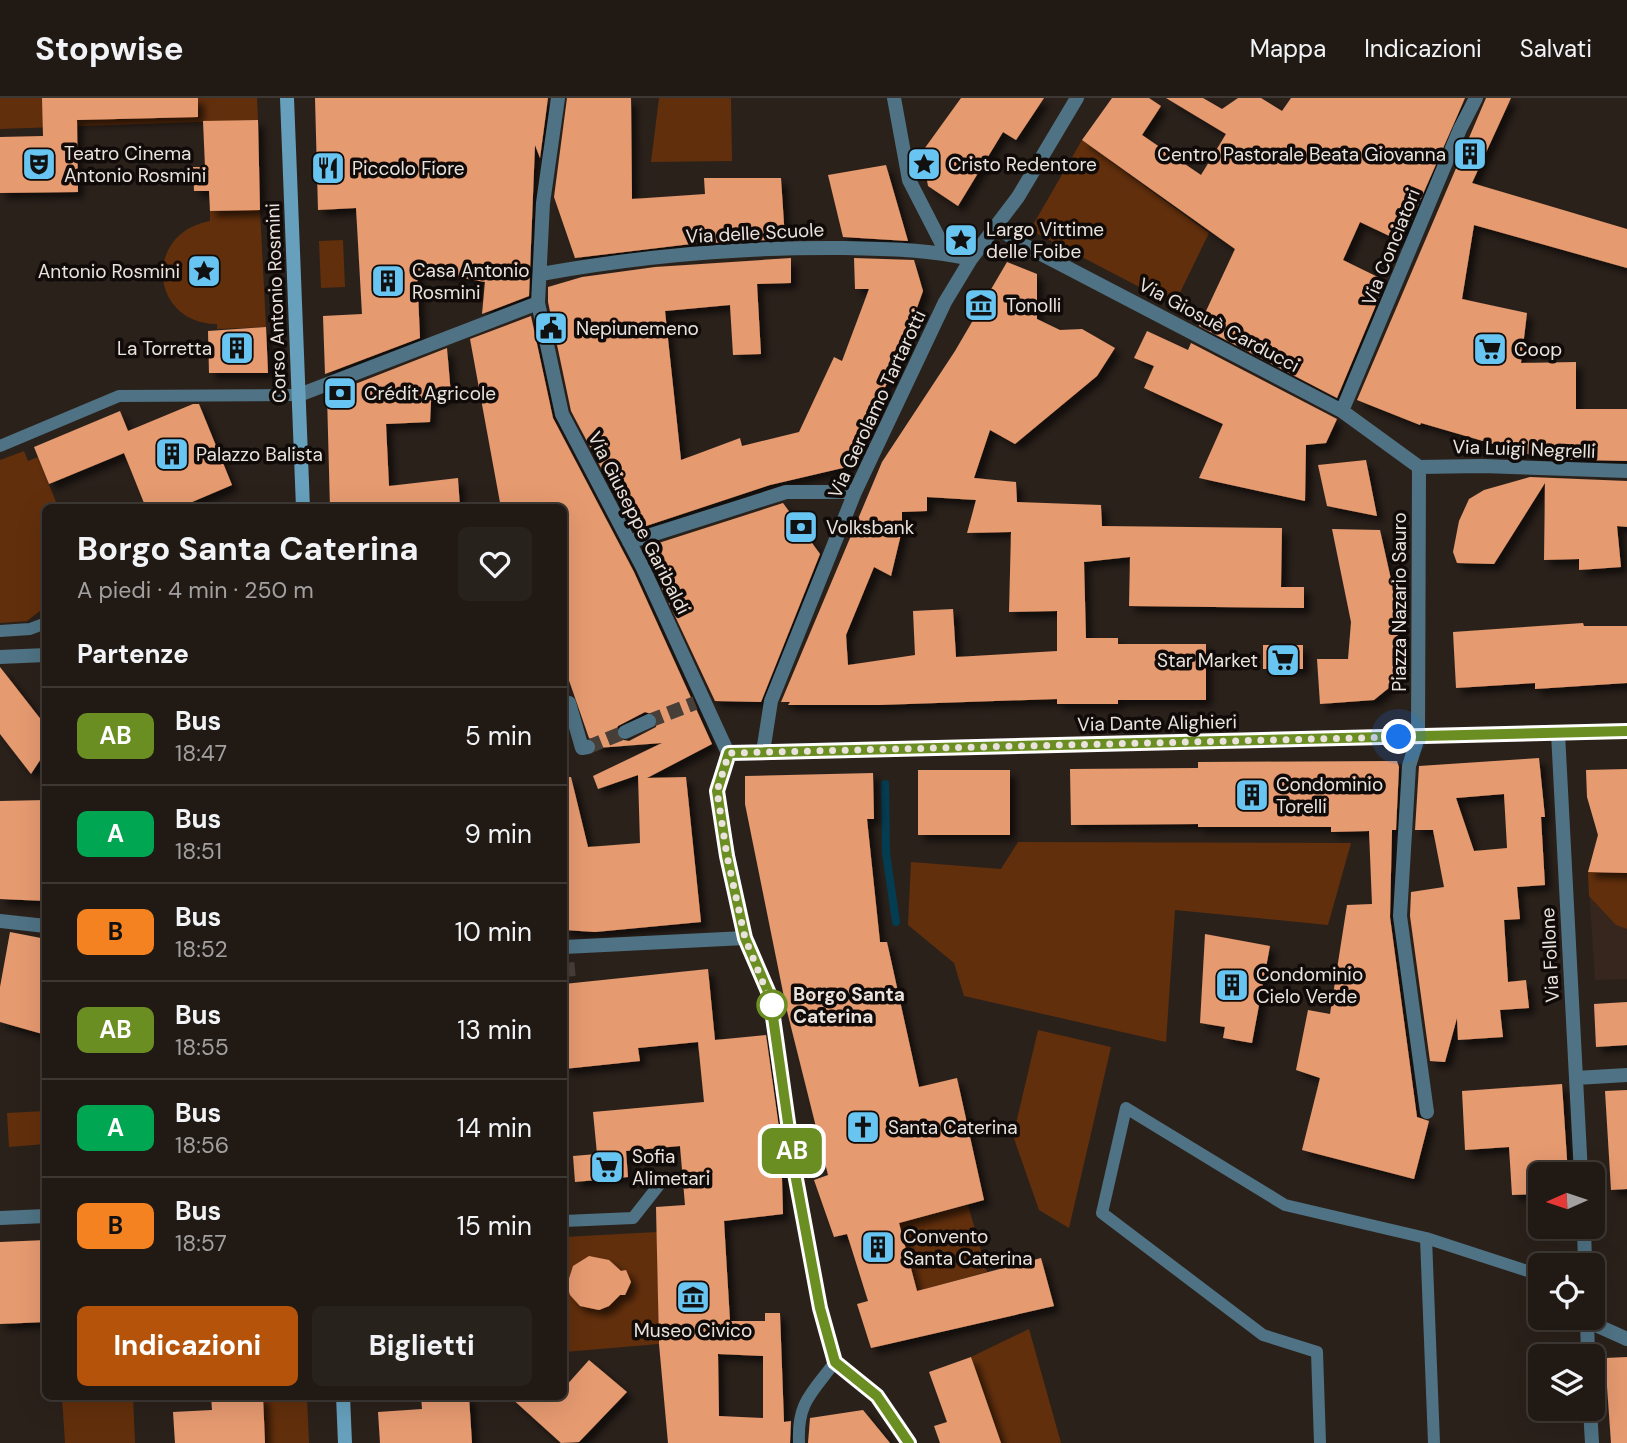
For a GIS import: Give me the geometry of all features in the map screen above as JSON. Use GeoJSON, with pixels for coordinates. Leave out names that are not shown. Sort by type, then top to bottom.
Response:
{"type":"FeatureCollection","features":[{"type":"Feature","properties":{"kind":"main road","name":"Corso Antonio Rosmini"},"geometry":{"type":"LineString","coordinates":[[287,98],[303,504]]}},
{"type":"Feature","properties":{"kind":"main road"},"geometry":{"type":"LineString","coordinates":[[343,1400],[345,1443]]}},
{"type":"Feature","properties":{"kind":"street","name":"Via Giuseppe Garibaldi"},"geometry":{"type":"LineString","coordinates":[[558,98],[543,203],[538,303],[562,414],[629,542],[699,702],[729,753]]}},
{"type":"Feature","properties":{"kind":"street"},"geometry":{"type":"LineString","coordinates":[[894,98],[909,180],[947,254]]}},
{"type":"Feature","properties":{"kind":"street","name":"Via Gerolamo Tartarotti"},"geometry":{"type":"LineString","coordinates":[[763,752],[771,701],[855,492],[945,302],[971,259],[1018,197],[1077,98]]}},
{"type":"Feature","properties":{"kind":"street","name":"Via Conciatori"},"geometry":{"type":"LineString","coordinates":[[1342,411],[1460,129],[1476,98]]}},
{"type":"Feature","properties":{"kind":"street","name":"Via Giosuè Carducci"},"geometry":{"type":"LineString","coordinates":[[995,226],[1022,244],[1342,411],[1419,467]]}},
{"type":"Feature","properties":{"kind":"street","name":"Via delle Scuole"},"geometry":{"type":"LineString","coordinates":[[541,274],[625,259],[792,248],[932,250],[971,259]]}},
{"type":"Feature","properties":{"kind":"street"},"geometry":{"type":"LineString","coordinates":[[299,395],[538,303]]}},
{"type":"Feature","properties":{"kind":"street","name":"Via Luigi Negrelli"},"geometry":{"type":"LineString","coordinates":[[1419,467],[1482,466],[1627,471]]}},
{"type":"Feature","properties":{"kind":"street","name":"Piazza Nazario Sauro"},"geometry":{"type":"LineString","coordinates":[[1419,467],[1418,737],[1409,766],[1401,916],[1427,1112]]}},
{"type":"Feature","properties":{"kind":"street"},"geometry":{"type":"LineString","coordinates":[[629,542],[786,492],[855,492]]}},
{"type":"Feature","properties":{"kind":"street"},"geometry":{"type":"LineString","coordinates":[[0,657],[42,655]]}},
{"type":"Feature","properties":{"kind":"street"},"geometry":{"type":"LineString","coordinates":[[569,703],[582,748],[588,747]]}},
{"type":"Feature","properties":{"kind":"street"},"geometry":{"type":"LineString","coordinates":[[625,732],[649,721]]}},
{"type":"Feature","properties":{"kind":"street","name":"Via Dante Alighieri"},"geometry":{"type":"LineString","coordinates":[[729,753],[1627,731]]}},
{"type":"Feature","properties":{"kind":"street","name":"Via Follone"},"geometry":{"type":"LineString","coordinates":[[1558,733],[1580,1162]]}},
{"type":"Feature","properties":{"kind":"street"},"geometry":{"type":"LineString","coordinates":[[729,753],[717,791],[745,938],[770,996],[800,1203],[820,1308],[835,1362],[877,1396],[909,1443]]}},
{"type":"Feature","properties":{"kind":"street"},"geometry":{"type":"LineString","coordinates":[[0,922],[42,926]]}},
{"type":"Feature","properties":{"kind":"street"},"geometry":{"type":"LineString","coordinates":[[567,947],[745,938]]}},
{"type":"Feature","properties":{"kind":"street"},"geometry":{"type":"LineString","coordinates":[[1576,1078],[1627,1075]]}},
{"type":"Feature","properties":{"kind":"street"},"geometry":{"type":"LineString","coordinates":[[0,1218],[42,1216]]}},
{"type":"Feature","properties":{"kind":"street"},"geometry":{"type":"LineString","coordinates":[[1605,1328],[1627,1339]]}},
{"type":"Feature","properties":{"kind":"street"},"geometry":{"type":"LineString","coordinates":[[1591,1421],[1592,1443]]}},
{"type":"Feature","properties":{"kind":"lane"},"geometry":{"type":"LineString","coordinates":[[0,446],[118,396],[299,395]]}},
{"type":"Feature","properties":{"kind":"lane"},"geometry":{"type":"LineString","coordinates":[[0,631],[30,629],[42,624]]}},
{"type":"Feature","properties":{"kind":"lane"},"geometry":{"type":"LineString","coordinates":[[1320,1443],[1317,1352],[1263,1335],[1102,1213],[1126,1108],[1285,1205],[1426,1238],[1528,1271]]}},
{"type":"Feature","properties":{"kind":"lane"},"geometry":{"type":"LineString","coordinates":[[567,1221],[633,1218],[659,1185]]}},
{"type":"Feature","properties":{"kind":"lane"},"geometry":{"type":"LineString","coordinates":[[1426,1238],[1434,1443]]}},
{"type":"Feature","properties":{"kind":"lane"},"geometry":{"type":"LineString","coordinates":[[799,1443],[798,1419],[801,1407],[835,1362]]}},
{"type":"Feature","properties":{"kind":"shaded area"},"geometry":{"type":"Polygon","coordinates":[[[0,98],[257,98],[258,120],[0,129],[0,98]]]}},
{"type":"Feature","properties":{"kind":"shaded area"},"geometry":{"type":"Polygon","coordinates":[[[659,98],[731,98],[732,161],[651,162],[659,98]]]}},
{"type":"Feature","properties":{"kind":"shaded area"},"geometry":{"type":"Polygon","coordinates":[[[1082,140],[1209,233],[1174,305],[1030,230],[1082,140]]]}},
{"type":"Feature","properties":{"kind":"shaded area"},"geometry":{"type":"Polygon","coordinates":[[[260,210],[266,327],[217,329],[217,324],[194,320],[178,309],[167,294],[163,277],[165,259],[173,242],[188,229],[210,221],[210,211],[260,210]]]}},
{"type":"Feature","properties":{"kind":"shaded area"},"geometry":{"type":"Polygon","coordinates":[[[343,240],[345,287],[321,288],[319,241],[343,240]]]}},
{"type":"Feature","properties":{"kind":"shaded area"},"geometry":{"type":"Polygon","coordinates":[[[24,451],[28,461],[38,457],[57,504],[42,504],[42,609],[27,621],[0,623],[0,460],[24,451]]]}},
{"type":"Feature","properties":{"kind":"shaded area"},"geometry":{"type":"Polygon","coordinates":[[[1627,769],[1627,979],[1595,980],[1588,872],[1598,835],[1587,797],[1586,770],[1627,769]]]}},
{"type":"Feature","properties":{"kind":"shaded area"},"geometry":{"type":"Polygon","coordinates":[[[1018,842],[1351,843],[1328,925],[1175,910],[1166,1042],[964,996],[954,963],[908,925],[911,862],[1001,869],[1018,842]]]}},
{"type":"Feature","properties":{"kind":"shaded area"},"geometry":{"type":"Polygon","coordinates":[[[1588,872],[1627,873],[1627,929],[1616,925],[1589,896],[1588,872]]]}},
{"type":"Feature","properties":{"kind":"shaded area"},"geometry":{"type":"Polygon","coordinates":[[[1038,1030],[1111,1047],[1069,1228],[1039,1210],[1010,1127],[1015,1128],[1038,1030]]]}},
{"type":"Feature","properties":{"kind":"shaded area"},"geometry":{"type":"Polygon","coordinates":[[[42,1111],[42,1144],[9,1147],[7,1113],[42,1111]]]}},
{"type":"Feature","properties":{"kind":"shaded area"},"geometry":{"type":"Polygon","coordinates":[[[968,1205],[987,1272],[917,1291],[899,1223],[968,1205]]]}},
{"type":"Feature","properties":{"kind":"shaded area"},"geometry":{"type":"Polygon","coordinates":[[[657,1232],[659,1344],[567,1352],[567,1237],[657,1232]]]}},
{"type":"Feature","properties":{"kind":"shaded area"},"geometry":{"type":"Polygon","coordinates":[[[1029,1329],[1061,1443],[1001,1443],[971,1357],[1029,1329]]]}},
{"type":"Feature","properties":{"kind":"shaded area"},"geometry":{"type":"Polygon","coordinates":[[[62,1400],[133,1400],[135,1443],[65,1443],[62,1400]]]}},
{"type":"Feature","properties":{"kind":"shaded area"},"geometry":{"type":"Polygon","coordinates":[[[263,1400],[307,1400],[309,1443],[265,1443],[263,1400]]]}},
{"type":"Feature","properties":{"kind":"building"},"geometry":{"type":"Polygon","coordinates":[[[42,98],[198,98],[198,117],[77,120],[78,192],[0,193],[0,137],[43,136],[42,98]]]}},
{"type":"Feature","properties":{"kind":"building"},"geometry":{"type":"Polygon","coordinates":[[[315,98],[548,98],[540,158],[535,145],[529,296],[482,314],[485,282],[417,270],[420,338],[325,374],[323,316],[362,314],[356,208],[318,210],[315,98]]]}},
{"type":"Feature","properties":{"kind":"building"},"geometry":{"type":"Polygon","coordinates":[[[567,98],[631,98],[632,199],[705,194],[704,178],[781,178],[785,239],[691,244],[575,258],[554,197],[567,98]]]}},
{"type":"Feature","properties":{"kind":"building"},"geometry":{"type":"Polygon","coordinates":[[[961,98],[1044,98],[1016,140],[1003,132],[958,206],[928,186],[922,152],[961,98]]]}},
{"type":"Feature","properties":{"kind":"building"},"geometry":{"type":"Polygon","coordinates":[[[1112,98],[1149,98],[1161,106],[1142,135],[1201,175],[1226,134],[1166,98],[1203,98],[1222,109],[1238,98],[1261,98],[1282,111],[1291,98],[1465,98],[1402,242],[1360,222],[1343,260],[1386,281],[1337,398],[1199,326],[1235,249],[1082,140],[1112,98]]]}},
{"type":"Feature","properties":{"kind":"building"},"geometry":{"type":"Polygon","coordinates":[[[1486,98],[1511,98],[1472,183],[1627,229],[1627,268],[1474,225],[1462,299],[1527,313],[1521,363],[1576,362],[1576,409],[1627,409],[1627,461],[1545,459],[1421,423],[1420,425],[1357,400],[1486,98]]]}},
{"type":"Feature","properties":{"kind":"building"},"geometry":{"type":"Polygon","coordinates":[[[258,120],[260,210],[210,211],[209,191],[194,191],[193,167],[205,167],[203,121],[258,120]]]}},
{"type":"Feature","properties":{"kind":"building"},"geometry":{"type":"Polygon","coordinates":[[[886,165],[908,241],[843,237],[828,175],[886,165]]]}},
{"type":"Feature","properties":{"kind":"building"},"geometry":{"type":"Polygon","coordinates":[[[791,258],[791,283],[757,284],[761,354],[733,355],[730,305],[665,311],[681,460],[740,438],[742,446],[799,432],[834,357],[842,361],[869,289],[855,289],[854,258],[914,260],[923,291],[899,358],[847,467],[770,485],[634,530],[571,411],[548,302],[548,287],[582,277],[655,267],[791,258]]]}},
{"type":"Feature","properties":{"kind":"building"},"geometry":{"type":"Polygon","coordinates":[[[1007,262],[1037,274],[1037,319],[1060,330],[1082,329],[1115,348],[1097,376],[1015,444],[990,430],[974,478],[1016,482],[1017,502],[1101,505],[1102,526],[1282,528],[1281,587],[1304,587],[1304,608],[1129,606],[1130,557],[1084,562],[1086,638],[1118,638],[1118,644],[1206,644],[1206,700],[1118,700],[1118,704],[1057,704],[1057,699],[879,705],[788,705],[790,702],[781,702],[882,462],[955,351],[1007,262]],[[927,497],[927,511],[902,512],[902,530],[891,576],[874,567],[846,635],[848,665],[915,655],[913,611],[953,609],[956,657],[1057,651],[1057,611],[1009,612],[1011,532],[967,533],[976,500],[927,497]]]}},
{"type":"Feature","properties":{"kind":"building"},"geometry":{"type":"Polygon","coordinates":[[[531,316],[553,418],[634,572],[712,744],[647,778],[686,777],[701,922],[595,932],[567,930],[567,777],[571,777],[588,847],[640,843],[638,775],[598,789],[593,776],[662,743],[597,748],[596,741],[589,738],[567,675],[567,504],[500,504],[470,339],[531,316]],[[645,712],[618,726],[615,732],[619,739],[629,741],[656,727],[657,716],[645,712]]]}},
{"type":"Feature","properties":{"kind":"building","name":"La Torretta"},"geometry":{"type":"Polygon","coordinates":[[[266,327],[268,373],[209,373],[208,331],[266,327]]]}},
{"type":"Feature","properties":{"kind":"building"},"geometry":{"type":"Polygon","coordinates":[[[1147,331],[1188,350],[1191,343],[1337,419],[1326,443],[1306,445],[1305,501],[1199,478],[1223,424],[1144,388],[1154,366],[1134,358],[1147,331]]]}},
{"type":"Feature","properties":{"kind":"building"},"geometry":{"type":"Polygon","coordinates":[[[447,348],[451,395],[431,402],[430,422],[386,424],[389,486],[458,478],[460,504],[330,504],[327,395],[447,348]]]}},
{"type":"Feature","properties":{"kind":"building","name":"Palazzo Balista"},"geometry":{"type":"Polygon","coordinates":[[[193,404],[199,404],[232,485],[187,504],[144,504],[124,453],[49,484],[34,447],[120,411],[128,431],[193,404]]]}},
{"type":"Feature","properties":{"kind":"building"},"geometry":{"type":"Polygon","coordinates":[[[1366,460],[1377,516],[1327,506],[1318,465],[1366,460]]]}},
{"type":"Feature","properties":{"kind":"building"},"geometry":{"type":"Polygon","coordinates":[[[1530,477],[1627,481],[1627,527],[1617,526],[1621,567],[1579,570],[1579,559],[1544,560],[1545,483],[1494,564],[1457,563],[1453,552],[1459,521],[1469,499],[1484,490],[1530,477]]]}},
{"type":"Feature","properties":{"kind":"building"},"geometry":{"type":"Polygon","coordinates":[[[783,503],[820,554],[761,702],[715,701],[643,548],[783,503]]]}},
{"type":"Feature","properties":{"kind":"building"},"geometry":{"type":"Polygon","coordinates":[[[1332,529],[1380,530],[1396,602],[1399,664],[1390,687],[1374,700],[1320,704],[1317,659],[1348,659],[1351,622],[1332,529]]]}},
{"type":"Feature","properties":{"kind":"building"},"geometry":{"type":"Polygon","coordinates":[[[1583,623],[1584,626],[1627,626],[1627,683],[1535,689],[1535,683],[1456,688],[1453,632],[1583,623]]]}},
{"type":"Feature","properties":{"kind":"building"},"geometry":{"type":"Polygon","coordinates":[[[1263,645],[1303,645],[1303,669],[1263,669],[1263,645]]]}},
{"type":"Feature","properties":{"kind":"building"},"geometry":{"type":"Polygon","coordinates":[[[0,667],[42,721],[42,757],[31,774],[0,734],[0,667]]]}},
{"type":"Feature","properties":{"kind":"building"},"geometry":{"type":"Polygon","coordinates":[[[1539,758],[1545,817],[1541,817],[1545,885],[1517,887],[1520,919],[1504,920],[1508,982],[1526,980],[1529,1008],[1500,1010],[1503,1037],[1458,1040],[1457,1018],[1445,1062],[1430,1061],[1410,916],[1411,892],[1444,887],[1433,830],[1415,830],[1419,766],[1539,758]],[[1504,794],[1456,798],[1474,851],[1507,848],[1504,794]]]}},
{"type":"Feature","properties":{"kind":"building"},"geometry":{"type":"Polygon","coordinates":[[[1397,761],[1399,767],[1396,830],[1392,830],[1390,917],[1417,1117],[1429,1121],[1414,1179],[1302,1150],[1320,1078],[1296,1070],[1308,1010],[1330,1014],[1347,905],[1372,904],[1369,831],[1331,832],[1331,827],[1198,827],[1198,824],[1071,825],[1070,769],[1198,768],[1198,762],[1397,761]]]}},
{"type":"Feature","properties":{"kind":"building"},"geometry":{"type":"Polygon","coordinates":[[[1627,769],[1627,873],[1588,872],[1598,835],[1587,797],[1586,770],[1627,769]]]}},
{"type":"Feature","properties":{"kind":"building"},"geometry":{"type":"Polygon","coordinates":[[[918,770],[1010,770],[1010,835],[918,835],[918,770]]]}},
{"type":"Feature","properties":{"kind":"building"},"geometry":{"type":"Polygon","coordinates":[[[873,773],[874,819],[867,819],[880,942],[887,942],[919,1087],[957,1078],[984,1200],[899,1223],[917,1291],[1041,1258],[1054,1306],[871,1348],[857,1304],[868,1301],[847,1234],[834,1237],[814,1180],[828,1175],[786,1007],[745,804],[745,776],[873,773]]]}},
{"type":"Feature","properties":{"kind":"building"},"geometry":{"type":"Polygon","coordinates":[[[42,800],[42,901],[0,899],[0,801],[42,800]]]}},
{"type":"Feature","properties":{"kind":"building"},"geometry":{"type":"Polygon","coordinates":[[[10,932],[42,938],[42,1034],[0,1022],[0,987],[10,932]]]}},
{"type":"Feature","properties":{"kind":"building","name":"Condominio Cielo Verde"},"geometry":{"type":"Polygon","coordinates":[[[1205,934],[1270,946],[1252,1043],[1223,1038],[1225,1027],[1200,1023],[1205,934]]]}},
{"type":"Feature","properties":{"kind":"building"},"geometry":{"type":"Polygon","coordinates":[[[708,969],[715,1040],[766,1035],[781,1142],[783,1214],[724,1221],[730,1321],[765,1321],[765,1313],[780,1313],[784,1422],[791,1421],[790,1443],[668,1443],[659,1344],[656,1207],[685,1205],[680,1146],[626,1151],[628,1177],[575,1182],[573,1156],[597,1154],[593,1112],[704,1102],[698,1042],[638,1048],[640,1061],[567,1069],[567,984],[708,969]],[[718,1354],[719,1416],[763,1418],[763,1356],[718,1354]]]}},
{"type":"Feature","properties":{"kind":"building"},"geometry":{"type":"Polygon","coordinates":[[[1627,1002],[1627,1045],[1596,1047],[1594,1004],[1627,1002]]]}},
{"type":"Feature","properties":{"kind":"building"},"geometry":{"type":"Polygon","coordinates":[[[1562,1084],[1567,1162],[1528,1162],[1528,1194],[1512,1195],[1509,1147],[1465,1150],[1462,1091],[1562,1084]]]}},
{"type":"Feature","properties":{"kind":"building"},"geometry":{"type":"Polygon","coordinates":[[[1627,1090],[1627,1189],[1611,1190],[1605,1091],[1627,1090]]]}},
{"type":"Feature","properties":{"kind":"building"},"geometry":{"type":"Polygon","coordinates":[[[42,1240],[42,1322],[0,1324],[0,1242],[42,1240]]]}},
{"type":"Feature","properties":{"kind":"building"},"geometry":{"type":"Polygon","coordinates":[[[589,1256],[609,1260],[621,1271],[626,1270],[631,1282],[625,1295],[620,1295],[609,1306],[599,1310],[580,1306],[570,1295],[567,1285],[573,1266],[589,1256]]]}},
{"type":"Feature","properties":{"kind":"building"},"geometry":{"type":"Polygon","coordinates":[[[971,1357],[1001,1443],[940,1443],[934,1426],[947,1422],[929,1372],[971,1357]]]}},
{"type":"Feature","properties":{"kind":"building"},"geometry":{"type":"Polygon","coordinates":[[[1627,1357],[1627,1443],[1611,1443],[1605,1358],[1627,1357]]]}},
{"type":"Feature","properties":{"kind":"building"},"geometry":{"type":"Polygon","coordinates":[[[589,1360],[627,1392],[579,1442],[561,1443],[513,1400],[567,1400],[567,1385],[589,1360]]]}},
{"type":"Feature","properties":{"kind":"building"},"geometry":{"type":"Polygon","coordinates":[[[211,1400],[263,1400],[265,1443],[175,1443],[173,1412],[212,1410],[211,1400]]]}},
{"type":"Feature","properties":{"kind":"building"},"geometry":{"type":"Polygon","coordinates":[[[421,1400],[469,1400],[472,1443],[380,1443],[378,1412],[422,1409],[421,1400]]]}},
{"type":"Feature","properties":{"kind":"building"},"geometry":{"type":"Polygon","coordinates":[[[863,1410],[890,1443],[808,1443],[810,1418],[863,1410]]]}},
{"type":"Feature","properties":{"kind":"waterway"},"geometry":{"type":"LineString","coordinates":[[885,784],[886,853],[896,922]]}},
{"type":"Feature","properties":{"kind":"tunnel"},"geometry":{"type":"LineString","coordinates":[[649,721],[695,703]]}},
{"type":"Feature","properties":{"kind":"tunnel"},"geometry":{"type":"LineString","coordinates":[[588,747],[625,732]]}},
{"type":"Feature","properties":{"kind":"tunnel"},"geometry":{"type":"LineString","coordinates":[[567,970],[575,969]]}},
{"type":"Feature","properties":{"kind":"bus line","name":"AB"},"geometry":{"type":"LineString","coordinates":[[909,1443],[896,1420],[877,1396],[857,1383],[835,1362],[820,1308],[796,1179],[770,996],[745,938],[727,856],[717,791],[729,753],[1627,731]]}},
{"type":"Feature","properties":{"kind":"place","name":"Centro Pastorale Beata Giovanna"},"geometry":{"type":"Point","coordinates":[1470,154]}},
{"type":"Feature","properties":{"kind":"place","name":"Teatro Cinema Antonio Rosmini"},"geometry":{"type":"Point","coordinates":[39,164]}},
{"type":"Feature","properties":{"kind":"place","name":"Cristo Redentore"},"geometry":{"type":"Point","coordinates":[924,164]}},
{"type":"Feature","properties":{"kind":"place","name":"Piccolo Fiore"},"geometry":{"type":"Point","coordinates":[328,168]}},
{"type":"Feature","properties":{"kind":"place","name":"Largo Vittime delle Foibe"},"geometry":{"type":"Point","coordinates":[961,240]}},
{"type":"Feature","properties":{"kind":"place","name":"Antonio Rosmini"},"geometry":{"type":"Point","coordinates":[204,271]}},
{"type":"Feature","properties":{"kind":"place","name":"Casa Antonio Rosmini"},"geometry":{"type":"Point","coordinates":[388,281]}},
{"type":"Feature","properties":{"kind":"place","name":"Tonolli"},"geometry":{"type":"Point","coordinates":[981,305]}},
{"type":"Feature","properties":{"kind":"place","name":"Nepiunemeno"},"geometry":{"type":"Point","coordinates":[551,328]}},
{"type":"Feature","properties":{"kind":"place","name":"La Torretta"},"geometry":{"type":"Point","coordinates":[237,348]}},
{"type":"Feature","properties":{"kind":"place","name":"Coop"},"geometry":{"type":"Point","coordinates":[1490,349]}},
{"type":"Feature","properties":{"kind":"place","name":"Crédit Agricole"},"geometry":{"type":"Point","coordinates":[340,393]}},
{"type":"Feature","properties":{"kind":"place","name":"Palazzo Balista"},"geometry":{"type":"Point","coordinates":[172,454]}},
{"type":"Feature","properties":{"kind":"place","name":"Volksbank"},"geometry":{"type":"Point","coordinates":[801,527]}},
{"type":"Feature","properties":{"kind":"place","name":"Star Market"},"geometry":{"type":"Point","coordinates":[1283,660]}},
{"type":"Feature","properties":{"kind":"place","name":"Condominio Torelli"},"geometry":{"type":"Point","coordinates":[1252,795]}},
{"type":"Feature","properties":{"kind":"place","name":"Condominio Cielo Verde"},"geometry":{"type":"Point","coordinates":[1232,985]}},
{"type":"Feature","properties":{"kind":"place","name":"Borgo Santa Caterina"},"geometry":{"type":"Point","coordinates":[772,1005]}},
{"type":"Feature","properties":{"kind":"place","name":"Santa Caterina"},"geometry":{"type":"Point","coordinates":[863,1127]}},
{"type":"Feature","properties":{"kind":"place","name":"Sofia Alimetari"},"geometry":{"type":"Point","coordinates":[607,1167]}},
{"type":"Feature","properties":{"kind":"place","name":"Convento Santa Caterina"},"geometry":{"type":"Point","coordinates":[878,1247]}},
{"type":"Feature","properties":{"kind":"place","name":"Museo Civico"},"geometry":{"type":"Point","coordinates":[693,1297]}},
{"type":"Feature","properties":{"kind":"route"},"geometry":{"type":"LineString","coordinates":[[772,1005],[745,938],[727,856],[717,791],[729,753],[1399,737]]}}]}
